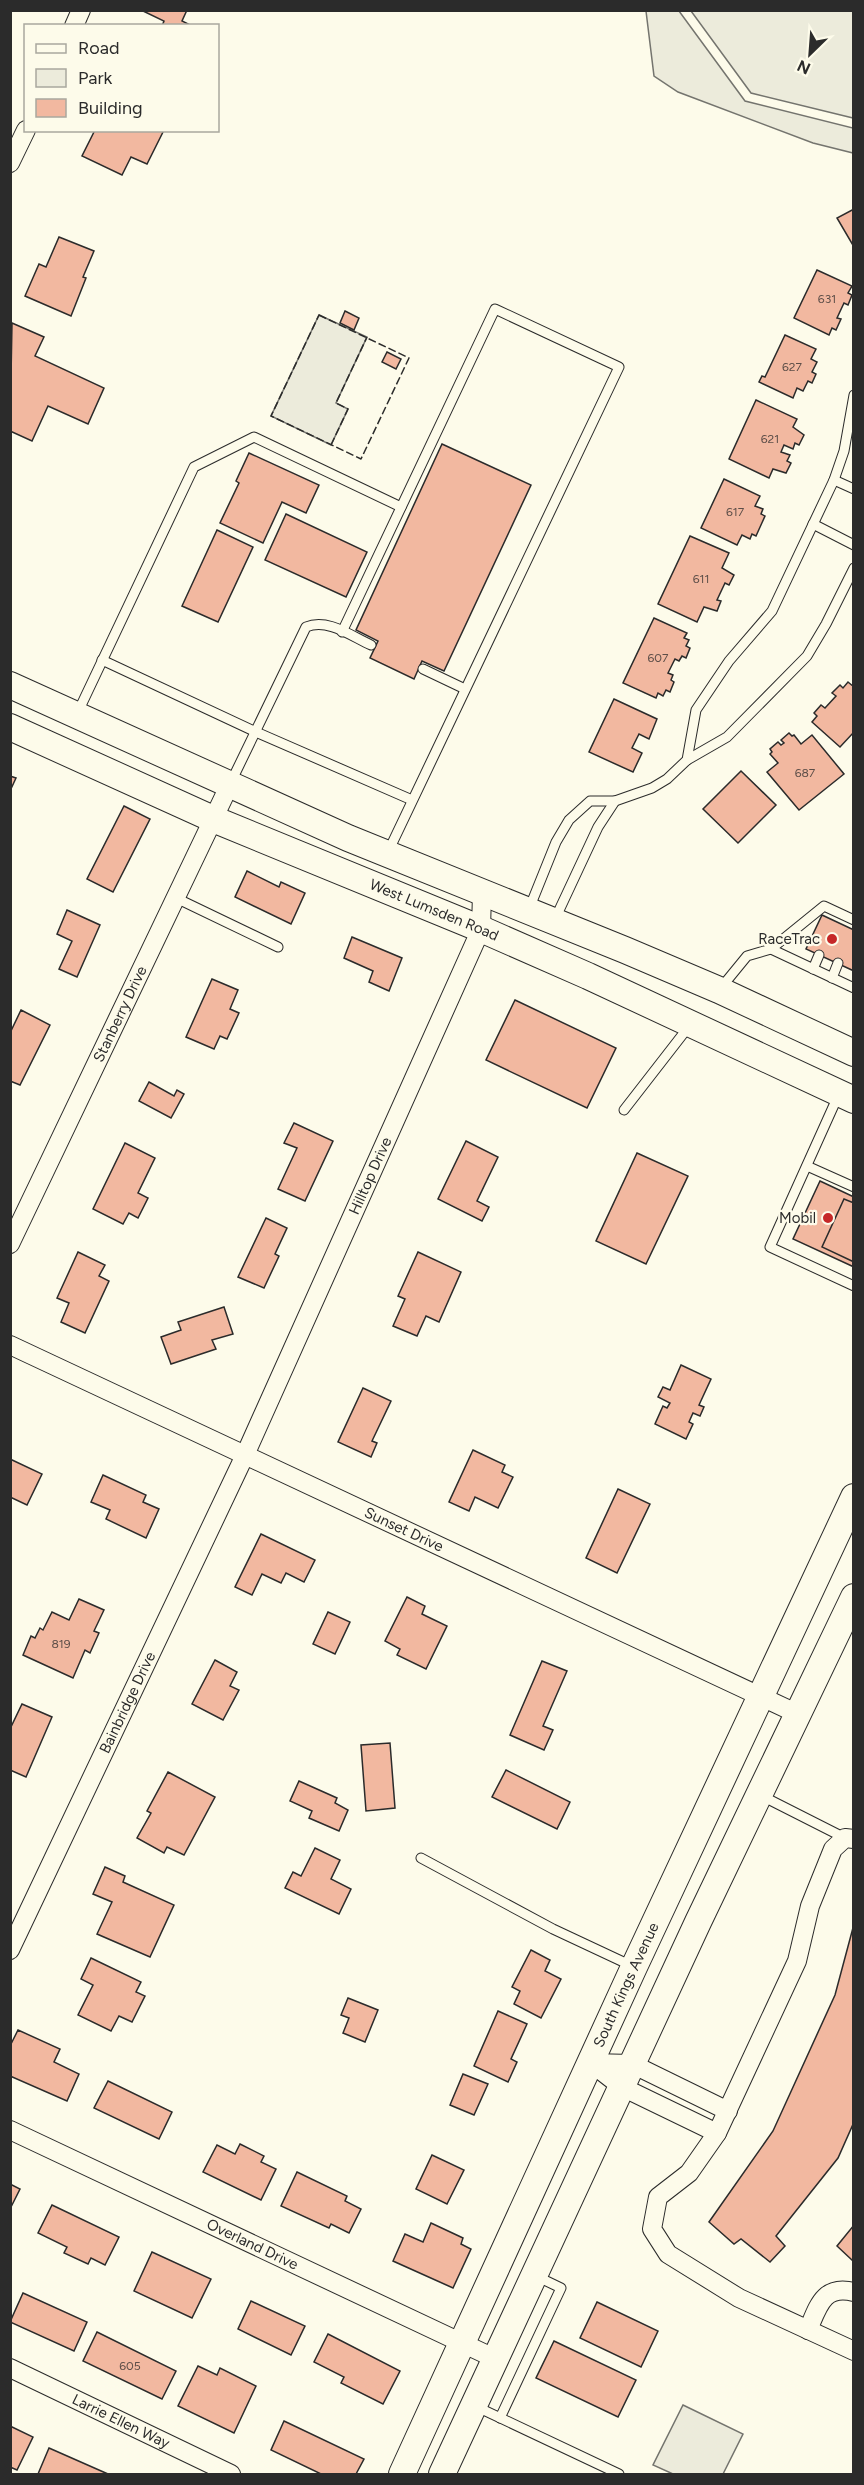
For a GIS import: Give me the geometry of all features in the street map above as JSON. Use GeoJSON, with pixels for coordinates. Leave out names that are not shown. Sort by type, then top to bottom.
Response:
{"type":"FeatureCollection","features":[{"type":"Feature","properties":{"kind":"main road"},"geometry":{"type":"LineString","coordinates":[[10,685],[387,854],[719,990],[854,1053]]}},
{"type":"Feature","properties":{"kind":"main road","name":"West Lumsden Road"},"geometry":{"type":"LineString","coordinates":[[10,727],[213,819],[481,929],[846,1097]]}},
{"type":"Feature","properties":{"kind":"main road","name":"South Kings Avenue"},"geometry":{"type":"LineString","coordinates":[[402,2475],[759,1696],[854,1497]]}},
{"type":"Feature","properties":{"kind":"main road"},"geometry":{"type":"LineString","coordinates":[[442,2475],[759,1794],[852,1604]]}},
{"type":"Feature","properties":{"kind":"street"},"geometry":{"type":"LineString","coordinates":[[75,24],[81,10]]}},
{"type":"Feature","properties":{"kind":"street"},"geometry":{"type":"LineString","coordinates":[[10,163],[25,132]]}},
{"type":"Feature","properties":{"kind":"street","name":"Stanberry Drive"},"geometry":{"type":"LineString","coordinates":[[10,1244],[230,784]]}},
{"type":"Feature","properties":{"kind":"street","name":"Hilltop Drive"},"geometry":{"type":"LineString","coordinates":[[244,1455],[481,929],[482,893]]}},
{"type":"Feature","properties":{"kind":"street","name":"Sunset Drive"},"geometry":{"type":"LineString","coordinates":[[10,1345],[798,1714]]}},
{"type":"Feature","properties":{"kind":"street","name":"Bainbridge Drive"},"geometry":{"type":"LineString","coordinates":[[10,1950],[244,1455]]}},
{"type":"Feature","properties":{"kind":"street"},"geometry":{"type":"LineString","coordinates":[[849,1839],[833,1849],[810,1906],[797,1961],[717,2133],[689,2173],[658,2197],[652,2229],[668,2254],[739,2298],[854,2351]]}},
{"type":"Feature","properties":{"kind":"street"},"geometry":{"type":"LineString","coordinates":[[591,2063],[728,2111]]}},
{"type":"Feature","properties":{"kind":"street"},"geometry":{"type":"LineString","coordinates":[[627,2076],[717,2133]]}},
{"type":"Feature","properties":{"kind":"street","name":"Overland Drive"},"geometry":{"type":"LineString","coordinates":[[10,2130],[496,2359]]}},
{"type":"Feature","properties":{"kind":"street"},"geometry":{"type":"LineString","coordinates":[[808,2330],[823,2298],[832,2291],[854,2292]]}},
{"type":"Feature","properties":{"kind":"street","name":"Larrie Ellen Way"},"geometry":{"type":"LineString","coordinates":[[10,2368],[231,2475]]}},
{"type":"Feature","properties":{"kind":"lane"},"geometry":{"type":"LineString","coordinates":[[342,632],[495,309],[618,367],[387,854]]}},
{"type":"Feature","properties":{"kind":"lane"},"geometry":{"type":"LineString","coordinates":[[687,760],[696,711],[729,661],[772,611],[834,480],[851,424],[854,395]]}},
{"type":"Feature","properties":{"kind":"lane"},"geometry":{"type":"LineString","coordinates":[[75,716],[194,467],[254,437],[401,507]]}},
{"type":"Feature","properties":{"kind":"lane"},"geometry":{"type":"LineString","coordinates":[[834,480],[854,489]]}},
{"type":"Feature","properties":{"kind":"lane"},"geometry":{"type":"LineString","coordinates":[[813,524],[854,545]]}},
{"type":"Feature","properties":{"kind":"lane"},"geometry":{"type":"LineString","coordinates":[[528,911],[556,843],[569,820],[590,801],[615,801],[652,788],[667,779],[687,760],[727,737],[807,656],[854,568]]}},
{"type":"Feature","properties":{"kind":"lane"},"geometry":{"type":"LineString","coordinates":[[230,784],[306,627],[317,623],[371,645]]}},
{"type":"Feature","properties":{"kind":"lane"},"geometry":{"type":"LineString","coordinates":[[102,660],[256,732],[412,800]]}},
{"type":"Feature","properties":{"kind":"lane"},"geometry":{"type":"LineString","coordinates":[[423,669],[465,688]]}},
{"type":"Feature","properties":{"kind":"lane"},"geometry":{"type":"LineString","coordinates":[[554,922],[598,827],[615,801]]}},
{"type":"Feature","properties":{"kind":"lane"},"geometry":{"type":"LineString","coordinates":[[176,898],[278,947]]}},
{"type":"Feature","properties":{"kind":"lane"},"geometry":{"type":"LineString","coordinates":[[719,990],[747,956],[771,949],[824,906],[835,916],[853,925]]}},
{"type":"Feature","properties":{"kind":"lane"},"geometry":{"type":"LineString","coordinates":[[771,949],[853,987]]}},
{"type":"Feature","properties":{"kind":"lane"},"geometry":{"type":"LineString","coordinates":[[813,969],[819,955]]}},
{"type":"Feature","properties":{"kind":"lane"},"geometry":{"type":"LineString","coordinates":[[832,978],[838,963]]}},
{"type":"Feature","properties":{"kind":"lane"},"geometry":{"type":"LineString","coordinates":[[624,1110],[690,1024]]}},
{"type":"Feature","properties":{"kind":"lane"},"geometry":{"type":"LineString","coordinates":[[846,1097],[807,1166],[770,1247],[854,1286]]}},
{"type":"Feature","properties":{"kind":"lane"},"geometry":{"type":"LineString","coordinates":[[807,1166],[854,1187]]}},
{"type":"Feature","properties":{"kind":"lane"},"geometry":{"type":"LineString","coordinates":[[759,1794],[849,1839]]}},
{"type":"Feature","properties":{"kind":"lane"},"geometry":{"type":"LineString","coordinates":[[421,1858],[553,1929],[634,1967]]}},
{"type":"Feature","properties":{"kind":"lane"},"geometry":{"type":"LineString","coordinates":[[500,2418],[561,2288],[535,2276]]}},
{"type":"Feature","properties":{"kind":"lane"},"geometry":{"type":"LineString","coordinates":[[475,2406],[619,2475]]}},
{"type":"Feature","properties":{"kind":"green space"},"geometry":{"type":"Polygon","coordinates":[[[646,11],[679,11],[745,101],[853,128],[853,153],[813,143],[678,92],[654,76],[646,11]]]}},
{"type":"Feature","properties":{"kind":"green space"},"geometry":{"type":"Polygon","coordinates":[[[691,11],[853,11],[853,118],[751,93],[691,11]]]}},
{"type":"Feature","properties":{"kind":"green space"},"geometry":{"type":"Polygon","coordinates":[[[319,315],[367,337],[336,403],[348,409],[331,445],[271,416],[319,315]]]}},
{"type":"Feature","properties":{"kind":"green space"},"geometry":{"type":"Polygon","coordinates":[[[683,2405],[743,2434],[723,2474],[673,2474],[653,2465],[683,2405]]]}},
{"type":"Feature","properties":{"kind":"building"},"geometry":{"type":"Polygon","coordinates":[[[141,10],[187,10],[182,21],[188,24],[163,24],[164,21],[141,10]]]}},
{"type":"Feature","properties":{"kind":"building"},"geometry":{"type":"Polygon","coordinates":[[[94,132],[163,132],[147,164],[131,157],[122,175],[82,156],[94,132]]]}},
{"type":"Feature","properties":{"kind":"building"},"geometry":{"type":"Polygon","coordinates":[[[854,209],[854,247],[837,218],[854,209]]]}},
{"type":"Feature","properties":{"kind":"building"},"geometry":{"type":"Polygon","coordinates":[[[59,237],[94,251],[71,316],[25,296],[39,264],[46,267],[59,237]]]}},
{"type":"Feature","properties":{"kind":"building"},"geometry":{"type":"Polygon","coordinates":[[[817,270],[852,286],[848,293],[852,295],[848,305],[844,303],[837,318],[841,319],[836,330],[832,328],[829,335],[794,318],[817,270]]]}},
{"type":"Feature","properties":{"kind":"building"},"geometry":{"type":"Polygon","coordinates":[[[345,311],[359,318],[354,330],[340,323],[345,311]]]}},
{"type":"Feature","properties":{"kind":"building"},"geometry":{"type":"Polygon","coordinates":[[[12,323],[44,337],[35,356],[104,388],[88,424],[48,406],[32,441],[10,431],[12,323]]]}},
{"type":"Feature","properties":{"kind":"building"},"geometry":{"type":"Polygon","coordinates":[[[785,335],[816,349],[811,359],[817,362],[812,372],[816,374],[812,383],[808,381],[803,391],[797,388],[793,398],[759,382],[762,376],[765,377],[785,335]]]}},
{"type":"Feature","properties":{"kind":"building"},"geometry":{"type":"Polygon","coordinates":[[[387,352],[401,359],[396,369],[382,362],[387,352]]]}},
{"type":"Feature","properties":{"kind":"building"},"geometry":{"type":"Polygon","coordinates":[[[756,400],[797,419],[793,427],[804,435],[799,445],[795,443],[793,449],[784,445],[781,452],[790,455],[787,461],[791,463],[786,473],[773,469],[769,478],[729,459],[756,400]]]}},
{"type":"Feature","properties":{"kind":"building"},"geometry":{"type":"Polygon","coordinates":[[[442,444],[531,485],[444,671],[422,661],[414,679],[370,658],[378,641],[356,630],[442,444]]]}},
{"type":"Feature","properties":{"kind":"building"},"geometry":{"type":"Polygon","coordinates":[[[249,453],[319,485],[306,513],[282,502],[263,543],[220,523],[239,483],[236,481],[249,453]]]}},
{"type":"Feature","properties":{"kind":"building"},"geometry":{"type":"Polygon","coordinates":[[[724,479],[760,496],[755,506],[763,509],[761,514],[765,516],[756,536],[752,534],[750,539],[742,535],[737,545],[701,528],[724,479]]]}},
{"type":"Feature","properties":{"kind":"building"},"geometry":{"type":"Polygon","coordinates":[[[286,514],[367,552],[346,597],[265,560],[286,514]]]}},
{"type":"Feature","properties":{"kind":"building"},"geometry":{"type":"Polygon","coordinates":[[[217,530],[253,547],[218,622],[182,606],[217,530]]]}},
{"type":"Feature","properties":{"kind":"building"},"geometry":{"type":"Polygon","coordinates":[[[690,536],[729,553],[722,568],[734,575],[729,585],[725,583],[717,600],[721,601],[717,611],[704,607],[697,622],[658,604],[690,536]]]}},
{"type":"Feature","properties":{"kind":"building"},"geometry":{"type":"Polygon","coordinates":[[[654,618],[687,633],[684,638],[689,640],[686,646],[690,648],[686,658],[682,656],[679,661],[675,659],[668,673],[673,675],[671,680],[674,682],[670,692],[666,690],[663,696],[658,693],[656,698],[623,683],[654,618]]]}},
{"type":"Feature","properties":{"kind":"building"},"geometry":{"type":"Polygon","coordinates":[[[848,682],[854,687],[854,732],[840,747],[812,722],[817,716],[814,713],[821,705],[825,708],[836,696],[832,693],[840,685],[843,688],[848,682]]]}},
{"type":"Feature","properties":{"kind":"building"},"geometry":{"type":"Polygon","coordinates":[[[614,699],[657,719],[649,739],[639,734],[632,748],[642,753],[633,772],[589,752],[614,699]]]}},
{"type":"Feature","properties":{"kind":"building"},"geometry":{"type":"Polygon","coordinates":[[[789,733],[794,735],[801,744],[812,735],[844,774],[799,810],[767,772],[778,763],[770,754],[772,752],[770,749],[778,742],[781,745],[784,743],[781,740],[789,733]]]}},
{"type":"Feature","properties":{"kind":"building"},"geometry":{"type":"Polygon","coordinates":[[[741,771],[776,805],[738,843],[703,809],[741,771]]]}},
{"type":"Feature","properties":{"kind":"building"},"geometry":{"type":"Polygon","coordinates":[[[10,776],[16,778],[10,791],[10,776]]]}},
{"type":"Feature","properties":{"kind":"building"},"geometry":{"type":"Polygon","coordinates":[[[124,806],[150,819],[113,892],[87,879],[124,806]]]}},
{"type":"Feature","properties":{"kind":"building"},"geometry":{"type":"Polygon","coordinates":[[[247,871],[279,887],[281,882],[305,893],[291,924],[235,897],[247,871]]]}},
{"type":"Feature","properties":{"kind":"building"},"geometry":{"type":"Polygon","coordinates":[[[67,910],[100,925],[77,977],[59,969],[72,941],[57,934],[67,910]]]}},
{"type":"Feature","properties":{"kind":"building","name":"RaceTrac"},"geometry":{"type":"Polygon","coordinates":[[[822,915],[854,930],[854,971],[806,949],[822,915]]]}},
{"type":"Feature","properties":{"kind":"building"},"geometry":{"type":"Polygon","coordinates":[[[352,937],[402,958],[389,991],[369,982],[373,971],[344,958],[352,937]]]}},
{"type":"Feature","properties":{"kind":"building"},"geometry":{"type":"Polygon","coordinates":[[[212,979],[238,990],[230,1009],[239,1013],[227,1039],[220,1036],[214,1049],[186,1037],[212,979]]]}},
{"type":"Feature","properties":{"kind":"building"},"geometry":{"type":"Polygon","coordinates":[[[515,1000],[616,1048],[587,1108],[486,1060],[515,1000]]]}},
{"type":"Feature","properties":{"kind":"building"},"geometry":{"type":"Polygon","coordinates":[[[21,1010],[50,1025],[20,1085],[10,1081],[10,1033],[21,1010]]]}},
{"type":"Feature","properties":{"kind":"building"},"geometry":{"type":"Polygon","coordinates":[[[149,1082],[174,1096],[177,1090],[184,1094],[171,1118],[139,1101],[149,1082]]]}},
{"type":"Feature","properties":{"kind":"building"},"geometry":{"type":"Polygon","coordinates":[[[294,1123],[333,1141],[305,1201],[278,1189],[297,1148],[284,1143],[294,1123]]]}},
{"type":"Feature","properties":{"kind":"building"},"geometry":{"type":"Polygon","coordinates":[[[466,1141],[498,1157],[477,1201],[489,1207],[482,1221],[438,1199],[466,1141]]]}},
{"type":"Feature","properties":{"kind":"building"},"geometry":{"type":"Polygon","coordinates":[[[125,1143],[155,1158],[138,1193],[148,1198],[138,1218],[129,1213],[123,1224],[93,1209],[125,1143]]]}},
{"type":"Feature","properties":{"kind":"building"},"geometry":{"type":"Polygon","coordinates":[[[637,1153],[688,1176],[646,1264],[596,1241],[637,1153]]]}},
{"type":"Feature","properties":{"kind":"building","name":"Mobil"},"geometry":{"type":"Polygon","coordinates":[[[820,1181],[854,1197],[854,1267],[793,1239],[820,1181]]]}},
{"type":"Feature","properties":{"kind":"building"},"geometry":{"type":"Polygon","coordinates":[[[844,1199],[854,1203],[854,1262],[822,1247],[844,1199]]]}},
{"type":"Feature","properties":{"kind":"building"},"geometry":{"type":"Polygon","coordinates":[[[266,1218],[287,1228],[275,1254],[279,1256],[264,1288],[238,1277],[266,1218]]]}},
{"type":"Feature","properties":{"kind":"building"},"geometry":{"type":"Polygon","coordinates":[[[78,1252],[105,1265],[99,1276],[109,1281],[85,1333],[61,1322],[69,1303],[57,1298],[78,1252]]]}},
{"type":"Feature","properties":{"kind":"building"},"geometry":{"type":"Polygon","coordinates":[[[418,1252],[461,1272],[439,1322],[426,1316],[417,1336],[393,1326],[405,1299],[398,1296],[418,1252]]]}},
{"type":"Feature","properties":{"kind":"building"},"geometry":{"type":"Polygon","coordinates":[[[224,1307],[233,1334],[212,1340],[216,1349],[171,1364],[161,1337],[181,1330],[178,1322],[224,1307]]]}},
{"type":"Feature","properties":{"kind":"building"},"geometry":{"type":"Polygon","coordinates":[[[681,1365],[711,1379],[699,1405],[704,1407],[700,1416],[693,1413],[689,1422],[693,1424],[686,1439],[655,1424],[663,1406],[667,1408],[670,1403],[658,1397],[663,1387],[670,1390],[681,1365]]]}},
{"type":"Feature","properties":{"kind":"building"},"geometry":{"type":"Polygon","coordinates":[[[363,1388],[391,1401],[372,1441],[377,1443],[371,1457],[338,1442],[363,1388]]]}},
{"type":"Feature","properties":{"kind":"building"},"geometry":{"type":"Polygon","coordinates":[[[473,1450],[505,1465],[502,1472],[513,1477],[498,1508],[475,1497],[469,1511],[449,1502],[473,1450]]]}},
{"type":"Feature","properties":{"kind":"building"},"geometry":{"type":"Polygon","coordinates":[[[10,1459],[42,1474],[27,1505],[10,1497],[10,1459]]]}},
{"type":"Feature","properties":{"kind":"building"},"geometry":{"type":"Polygon","coordinates":[[[103,1475],[146,1495],[143,1502],[159,1509],[146,1538],[106,1519],[110,1510],[91,1502],[103,1475]]]}},
{"type":"Feature","properties":{"kind":"building"},"geometry":{"type":"Polygon","coordinates":[[[618,1489],[650,1504],[617,1573],[586,1558],[618,1489]]]}},
{"type":"Feature","properties":{"kind":"building"},"geometry":{"type":"Polygon","coordinates":[[[261,1534],[315,1560],[304,1582],[286,1573],[281,1583],[262,1574],[252,1595],[235,1587],[261,1534]]]}},
{"type":"Feature","properties":{"kind":"building"},"geometry":{"type":"Polygon","coordinates":[[[407,1597],[425,1606],[422,1614],[447,1626],[426,1669],[397,1655],[400,1649],[385,1641],[407,1597]]]}},
{"type":"Feature","properties":{"kind":"building"},"geometry":{"type":"Polygon","coordinates":[[[79,1599],[104,1610],[94,1631],[99,1633],[90,1653],[85,1650],[73,1678],[23,1655],[31,1636],[35,1638],[40,1628],[43,1630],[52,1612],[69,1620],[79,1599]]]}},
{"type":"Feature","properties":{"kind":"building"},"geometry":{"type":"Polygon","coordinates":[[[328,1612],[350,1622],[335,1654],[313,1644],[328,1612]]]}},
{"type":"Feature","properties":{"kind":"building"},"geometry":{"type":"Polygon","coordinates":[[[215,1660],[237,1672],[230,1686],[239,1690],[223,1720],[192,1704],[215,1660]]]}},
{"type":"Feature","properties":{"kind":"building"},"geometry":{"type":"Polygon","coordinates":[[[542,1661],[567,1671],[543,1726],[553,1730],[544,1750],[510,1735],[542,1661]]]}},
{"type":"Feature","properties":{"kind":"building"},"geometry":{"type":"Polygon","coordinates":[[[22,1704],[52,1717],[26,1777],[10,1770],[10,1729],[22,1704]]]}},
{"type":"Feature","properties":{"kind":"building"},"geometry":{"type":"Polygon","coordinates":[[[390,1743],[395,1808],[366,1811],[361,1745],[390,1743]]]}},
{"type":"Feature","properties":{"kind":"building"},"geometry":{"type":"Polygon","coordinates":[[[506,1770],[570,1802],[557,1829],[492,1797],[506,1770]]]}},
{"type":"Feature","properties":{"kind":"building"},"geometry":{"type":"Polygon","coordinates":[[[168,1772],[215,1797],[184,1855],[167,1847],[164,1853],[137,1838],[151,1813],[147,1811],[168,1772]]]}},
{"type":"Feature","properties":{"kind":"building"},"geometry":{"type":"Polygon","coordinates":[[[299,1781],[337,1798],[335,1803],[348,1810],[339,1831],[309,1818],[312,1811],[290,1801],[299,1781]]]}},
{"type":"Feature","properties":{"kind":"building"},"geometry":{"type":"Polygon","coordinates":[[[315,1848],[340,1860],[331,1879],[351,1889],[339,1914],[285,1888],[293,1872],[301,1876],[315,1848]]]}},
{"type":"Feature","properties":{"kind":"building"},"geometry":{"type":"Polygon","coordinates":[[[105,1867],[125,1876],[123,1882],[174,1905],[150,1957],[97,1934],[112,1902],[93,1894],[105,1867]]]}},
{"type":"Feature","properties":{"kind":"building"},"geometry":{"type":"Polygon","coordinates":[[[854,1924],[854,2122],[838,2158],[776,2236],[785,2246],[770,2262],[741,2239],[734,2244],[709,2222],[773,2131],[835,1995],[854,1924]]]}},
{"type":"Feature","properties":{"kind":"building"},"geometry":{"type":"Polygon","coordinates":[[[531,1950],[550,1960],[545,1971],[561,1979],[541,2018],[514,2004],[520,1991],[512,1987],[531,1950]]]}},
{"type":"Feature","properties":{"kind":"building"},"geometry":{"type":"Polygon","coordinates":[[[91,1958],[141,1982],[136,1992],[145,1996],[132,2022],[119,2016],[111,2031],[78,2015],[93,1985],[81,1979],[91,1958]]]}},
{"type":"Feature","properties":{"kind":"building"},"geometry":{"type":"Polygon","coordinates":[[[348,1998],[378,2010],[365,2042],[343,2033],[349,2018],[341,2015],[348,1998]]]}},
{"type":"Feature","properties":{"kind":"building"},"geometry":{"type":"Polygon","coordinates":[[[498,2011],[527,2024],[511,2059],[517,2062],[508,2082],[474,2066],[498,2011]]]}},
{"type":"Feature","properties":{"kind":"building"},"geometry":{"type":"Polygon","coordinates":[[[18,2030],[60,2049],[54,2062],[79,2074],[67,2101],[10,2076],[10,2046],[18,2030]]]}},
{"type":"Feature","properties":{"kind":"building"},"geometry":{"type":"Polygon","coordinates":[[[463,2074],[488,2084],[474,2115],[450,2105],[463,2074]]]}},
{"type":"Feature","properties":{"kind":"building"},"geometry":{"type":"Polygon","coordinates":[[[108,2081],[172,2112],[159,2139],[94,2108],[108,2081]]]}},
{"type":"Feature","properties":{"kind":"building"},"geometry":{"type":"Polygon","coordinates":[[[240,2144],[264,2156],[261,2162],[276,2169],[261,2200],[203,2172],[217,2145],[235,2154],[240,2144]]]}},
{"type":"Feature","properties":{"kind":"building"},"geometry":{"type":"Polygon","coordinates":[[[432,2155],[464,2170],[447,2204],[416,2189],[432,2155]]]}},
{"type":"Feature","properties":{"kind":"building"},"geometry":{"type":"Polygon","coordinates":[[[297,2172],[347,2196],[345,2201],[361,2209],[349,2233],[331,2224],[329,2228],[281,2206],[297,2172]]]}},
{"type":"Feature","properties":{"kind":"building"},"geometry":{"type":"Polygon","coordinates":[[[10,2184],[20,2189],[10,2209],[10,2184]]]}},
{"type":"Feature","properties":{"kind":"building"},"geometry":{"type":"Polygon","coordinates":[[[52,2205],[119,2237],[105,2265],[91,2258],[88,2264],[64,2253],[67,2247],[38,2233],[52,2205]]]}},
{"type":"Feature","properties":{"kind":"building"},"geometry":{"type":"Polygon","coordinates":[[[431,2223],[463,2238],[461,2244],[471,2249],[453,2288],[393,2261],[405,2234],[423,2242],[431,2223]]]}},
{"type":"Feature","properties":{"kind":"building"},"geometry":{"type":"Polygon","coordinates":[[[854,2225],[854,2260],[853,2261],[837,2246],[854,2225]]]}},
{"type":"Feature","properties":{"kind":"building"},"geometry":{"type":"Polygon","coordinates":[[[152,2252],[211,2279],[192,2318],[134,2291],[152,2252]]]}},
{"type":"Feature","properties":{"kind":"building"},"geometry":{"type":"Polygon","coordinates":[[[23,2293],[87,2322],[74,2351],[10,2322],[23,2293]]]}},
{"type":"Feature","properties":{"kind":"building"},"geometry":{"type":"Polygon","coordinates":[[[251,2301],[305,2326],[291,2355],[238,2329],[251,2301]]]}},
{"type":"Feature","properties":{"kind":"building"},"geometry":{"type":"Polygon","coordinates":[[[597,2302],[658,2331],[641,2367],[580,2338],[597,2302]]]}},
{"type":"Feature","properties":{"kind":"building"},"geometry":{"type":"Polygon","coordinates":[[[97,2332],[176,2371],[162,2399],[83,2361],[97,2332]]]}},
{"type":"Feature","properties":{"kind":"building"},"geometry":{"type":"Polygon","coordinates":[[[328,2334],[400,2371],[383,2404],[341,2383],[344,2377],[314,2362],[328,2334]]]}},
{"type":"Feature","properties":{"kind":"building"},"geometry":{"type":"Polygon","coordinates":[[[554,2341],[636,2380],[618,2417],[536,2378],[554,2341]]]}},
{"type":"Feature","properties":{"kind":"building"},"geometry":{"type":"Polygon","coordinates":[[[198,2366],[217,2375],[220,2368],[256,2386],[234,2433],[178,2406],[198,2366]]]}},
{"type":"Feature","properties":{"kind":"building"},"geometry":{"type":"Polygon","coordinates":[[[284,2421],[364,2459],[356,2474],[321,2474],[271,2450],[284,2421]]]}},
{"type":"Feature","properties":{"kind":"building"},"geometry":{"type":"Polygon","coordinates":[[[10,2426],[33,2437],[17,2470],[10,2467],[10,2426]]]}},
{"type":"Feature","properties":{"kind":"building"},"geometry":{"type":"Polygon","coordinates":[[[49,2448],[108,2474],[38,2474],[49,2448]]]}},
{"type":"Feature","properties":{"kind":"fence"},"geometry":{"type":"LineString","coordinates":[[319,315],[409,358],[361,459],[271,416],[319,315]]}},
{"type":"Feature","properties":{"kind":"fence"},"geometry":{"type":"LineString","coordinates":[[331,445],[348,409],[336,403],[367,337]]}},
{"type":"Feature","properties":{"kind":"place","name":"RaceTrac"},"geometry":{"type":"Point","coordinates":[832,939]}},
{"type":"Feature","properties":{"kind":"place","name":"Mobil"},"geometry":{"type":"Point","coordinates":[828,1218]}}]}
